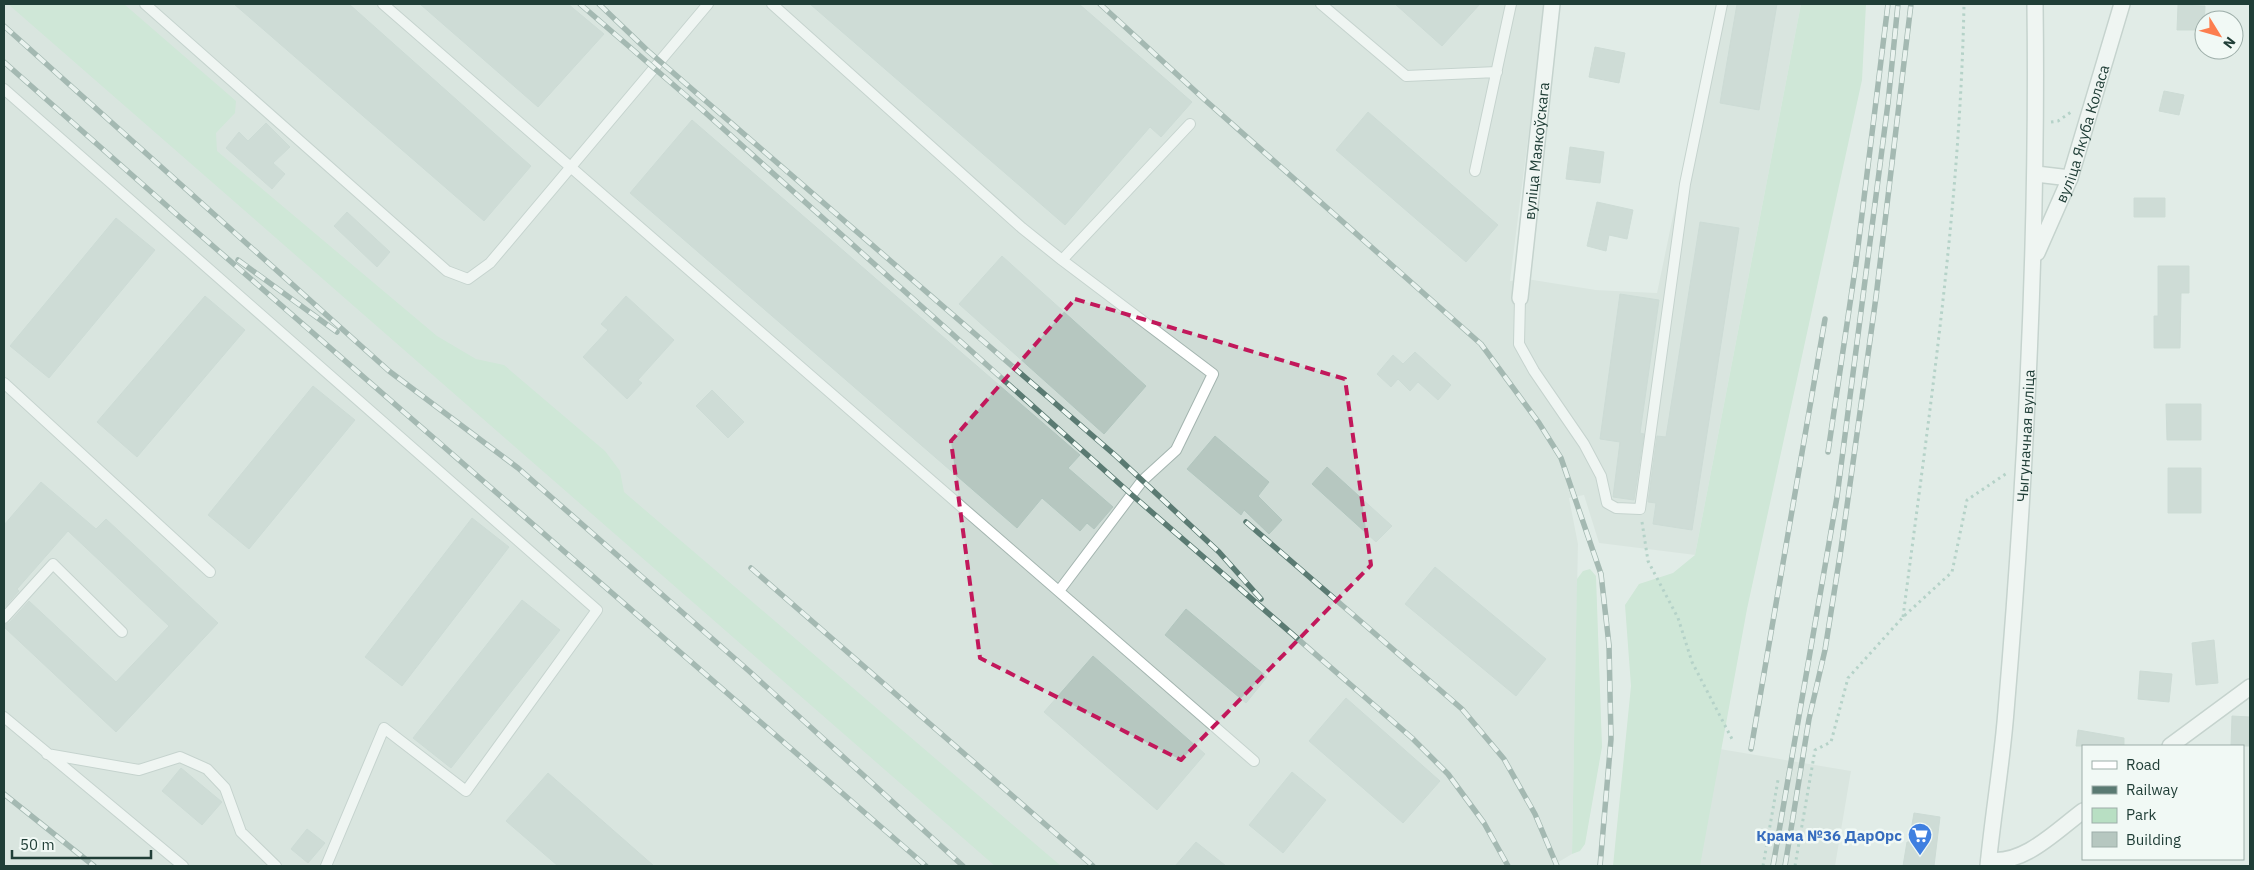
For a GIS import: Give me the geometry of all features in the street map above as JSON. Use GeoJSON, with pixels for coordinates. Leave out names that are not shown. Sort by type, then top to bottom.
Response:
{"type":"FeatureCollection","features":[{"type":"Feature","properties":{"kind":"street","name":"вуліца Маякоўскага"},"geometry":{"type":"LineString","coordinates":[[1520,298],[1552,4]]}},
{"type":"Feature","properties":{"kind":"street","name":"Чыгуначная вуліца"},"geometry":{"type":"LineString","coordinates":[[1988,863],[2007,704],[2034,262],[2036,174],[2034,4]]}},
{"type":"Feature","properties":{"kind":"street","name":"вуліца Якуба Коласа"},"geometry":{"type":"LineString","coordinates":[[2034,262],[2070,178],[2122,4]]}},
{"type":"Feature","properties":{"kind":"street"},"geometry":{"type":"LineString","coordinates":[[2036,174],[2070,178]]}},
{"type":"Feature","properties":{"kind":"street"},"geometry":{"type":"LineString","coordinates":[[2171,745],[2250,687]]}},
{"type":"Feature","properties":{"kind":"street"},"geometry":{"type":"LineString","coordinates":[[1988,863],[2010,859],[2036,846],[2082,813]]}},
{"type":"Feature","properties":{"kind":"lane"},"geometry":{"type":"LineString","coordinates":[[145,4],[447,271],[468,279],[490,263],[708,4]]}},
{"type":"Feature","properties":{"kind":"lane"},"geometry":{"type":"LineString","coordinates":[[383,4],[1254,761]]}},
{"type":"Feature","properties":{"kind":"lane"},"geometry":{"type":"LineString","coordinates":[[772,4],[1022,228],[1213,374],[1176,450],[1142,481],[1059,591]]}},
{"type":"Feature","properties":{"kind":"lane"},"geometry":{"type":"LineString","coordinates":[[1321,4],[1406,76],[1496,72]]}},
{"type":"Feature","properties":{"kind":"lane"},"geometry":{"type":"LineString","coordinates":[[1475,171],[1511,4]]}},
{"type":"Feature","properties":{"kind":"lane"},"geometry":{"type":"LineString","coordinates":[[1520,298],[1519,344],[1534,371],[1584,444],[1600,476],[1607,503],[1616,508],[1640,509],[1685,184],[1722,4]]}},
{"type":"Feature","properties":{"kind":"lane"},"geometry":{"type":"LineString","coordinates":[[4,89],[598,610],[466,792],[384,728],[326,866]]}},
{"type":"Feature","properties":{"kind":"lane"},"geometry":{"type":"LineString","coordinates":[[1062,260],[1190,124]]}},
{"type":"Feature","properties":{"kind":"lane"},"geometry":{"type":"LineString","coordinates":[[4,383],[210,572]]}},
{"type":"Feature","properties":{"kind":"lane"},"geometry":{"type":"LineString","coordinates":[[4,618],[53,564],[122,632]]}},
{"type":"Feature","properties":{"kind":"lane"},"geometry":{"type":"LineString","coordinates":[[4,717],[183,866]]}},
{"type":"Feature","properties":{"kind":"lane"},"geometry":{"type":"LineString","coordinates":[[47,754],[139,770],[180,758],[207,769],[225,788],[241,832],[276,866]]}},
{"type":"Feature","properties":{"kind":"path"},"geometry":{"type":"LineString","coordinates":[[1903,617],[1942,303],[1954,184],[1964,4]]}},
{"type":"Feature","properties":{"kind":"path"},"geometry":{"type":"LineString","coordinates":[[1796,866],[1815,750],[1830,742],[1848,678],[1903,617],[1952,572],[1967,500],[2012,470]]}},
{"type":"Feature","properties":{"kind":"path"},"geometry":{"type":"LineString","coordinates":[[1640,509],[1648,562],[1678,618],[1692,662],[1732,739]]}},
{"type":"Feature","properties":{"kind":"path"},"geometry":{"type":"LineString","coordinates":[[1764,866],[1778,780]]}},
{"type":"Feature","properties":{"kind":"highlighted area"},"geometry":{"type":"Polygon","coordinates":[[[1075,299],[1345,379],[1371,565],[1181,760],[980,658],[951,441],[1075,299]]]}},
{"type":"Feature","properties":{"kind":"shaded area"},"geometry":{"type":"Polygon","coordinates":[[[4,4],[1545,4],[1510,281],[1527,279],[1596,290],[1657,293],[1717,4],[1801,4],[1695,555],[1599,543],[1584,495],[1569,498],[1578,544],[1572,854],[1552,866],[4,866],[4,4]]]}},
{"type":"Feature","properties":{"kind":"shaded area"},"geometry":{"type":"Polygon","coordinates":[[[1708,747],[1851,771],[1835,866],[1688,866],[1708,747]]]}},
{"type":"Feature","properties":{"kind":"green space"},"geometry":{"type":"Polygon","coordinates":[[[8,4],[124,4],[236,101],[235,113],[216,133],[217,151],[437,336],[476,359],[504,365],[605,451],[620,471],[624,492],[1061,866],[995,866],[8,4]]]}},
{"type":"Feature","properties":{"kind":"green space"},"geometry":{"type":"Polygon","coordinates":[[[1801,4],[1866,4],[1862,80],[1747,609],[1700,866],[1613,866],[1631,686],[1625,605],[1639,584],[1673,573],[1695,555],[1801,4]]]}},
{"type":"Feature","properties":{"kind":"green space"},"geometry":{"type":"Polygon","coordinates":[[[1590,569],[1596,576],[1602,747],[1585,844],[1580,851],[1572,854],[1577,579],[1583,571],[1590,569]]]}},
{"type":"Feature","properties":{"kind":"building"},"geometry":{"type":"Polygon","coordinates":[[[234,4],[349,4],[531,166],[484,221],[234,4]]]}},
{"type":"Feature","properties":{"kind":"building"},"geometry":{"type":"Polygon","coordinates":[[[420,4],[568,4],[604,34],[538,107],[420,4]]]}},
{"type":"Feature","properties":{"kind":"building"},"geometry":{"type":"Polygon","coordinates":[[[810,4],[1079,4],[1192,102],[1161,137],[1150,127],[1065,225],[810,4]]]}},
{"type":"Feature","properties":{"kind":"building"},"geometry":{"type":"Polygon","coordinates":[[[1395,4],[1480,4],[1442,46],[1395,4]]]}},
{"type":"Feature","properties":{"kind":"building"},"geometry":{"type":"Polygon","coordinates":[[[1737,4],[1777,4],[1759,110],[1720,103],[1737,4]]]}},
{"type":"Feature","properties":{"kind":"building"},"geometry":{"type":"Polygon","coordinates":[[[2178,5],[2205,6],[2205,10],[2194,10],[2194,30],[2177,30],[2178,5]]]}},
{"type":"Feature","properties":{"kind":"building"},"geometry":{"type":"Polygon","coordinates":[[[1595,47],[1625,53],[1619,83],[1589,77],[1595,47]]]}},
{"type":"Feature","properties":{"kind":"building"},"geometry":{"type":"Polygon","coordinates":[[[2164,91],[2184,95],[2179,115],[2159,111],[2164,91]]]}},
{"type":"Feature","properties":{"kind":"building"},"geometry":{"type":"Polygon","coordinates":[[[1368,112],[1498,225],[1466,262],[1336,150],[1368,112]]]}},
{"type":"Feature","properties":{"kind":"building"},"geometry":{"type":"Polygon","coordinates":[[[692,120],[1080,455],[1068,468],[1113,507],[1094,529],[1087,523],[1080,531],[1042,498],[1017,528],[630,193],[692,120]]]}},
{"type":"Feature","properties":{"kind":"building"},"geometry":{"type":"Polygon","coordinates":[[[266,123],[290,147],[273,163],[285,174],[272,189],[226,148],[239,132],[248,141],[266,123]]]}},
{"type":"Feature","properties":{"kind":"building"},"geometry":{"type":"Polygon","coordinates":[[[1570,147],[1604,152],[1600,183],[1566,179],[1570,147]]]}},
{"type":"Feature","properties":{"kind":"building"},"geometry":{"type":"Polygon","coordinates":[[[2134,198],[2165,198],[2165,217],[2134,217],[2134,198]]]}},
{"type":"Feature","properties":{"kind":"building"},"geometry":{"type":"Polygon","coordinates":[[[1597,202],[1633,210],[1627,239],[1609,235],[1606,251],[1587,246],[1597,202]]]}},
{"type":"Feature","properties":{"kind":"building"},"geometry":{"type":"Polygon","coordinates":[[[347,212],[390,252],[377,267],[334,226],[347,212]]]}},
{"type":"Feature","properties":{"kind":"building"},"geometry":{"type":"Polygon","coordinates":[[[116,218],[155,250],[49,378],[10,346],[116,218]]]}},
{"type":"Feature","properties":{"kind":"building"},"geometry":{"type":"Polygon","coordinates":[[[1700,222],[1739,228],[1692,530],[1653,524],[1656,503],[1648,502],[1657,436],[1666,437],[1700,222]]]}},
{"type":"Feature","properties":{"kind":"building"},"geometry":{"type":"Polygon","coordinates":[[[1002,256],[1146,386],[1104,434],[959,304],[1002,256]]]}},
{"type":"Feature","properties":{"kind":"building"},"geometry":{"type":"Polygon","coordinates":[[[2158,266],[2189,266],[2189,293],[2181,293],[2180,348],[2154,348],[2154,316],[2158,316],[2158,266]]]}},
{"type":"Feature","properties":{"kind":"building"},"geometry":{"type":"Polygon","coordinates":[[[1620,294],[1659,300],[1640,433],[1644,434],[1634,500],[1613,497],[1620,442],[1600,439],[1620,294]]]}},
{"type":"Feature","properties":{"kind":"building"},"geometry":{"type":"Polygon","coordinates":[[[205,296],[245,330],[137,457],[97,422],[205,296]]]}},
{"type":"Feature","properties":{"kind":"building"},"geometry":{"type":"Polygon","coordinates":[[[626,296],[674,340],[638,380],[642,383],[627,399],[583,357],[608,330],[601,324],[626,296]]]}},
{"type":"Feature","properties":{"kind":"building"},"geometry":{"type":"Polygon","coordinates":[[[1415,352],[1451,385],[1438,400],[1418,382],[1410,391],[1398,379],[1391,387],[1377,374],[1393,355],[1403,364],[1415,352]]]}},
{"type":"Feature","properties":{"kind":"building"},"geometry":{"type":"Polygon","coordinates":[[[313,386],[355,420],[249,549],[208,515],[313,386]]]}},
{"type":"Feature","properties":{"kind":"building"},"geometry":{"type":"Polygon","coordinates":[[[712,390],[744,422],[728,438],[696,406],[712,390]]]}},
{"type":"Feature","properties":{"kind":"building"},"geometry":{"type":"Polygon","coordinates":[[[2166,404],[2201,404],[2201,440],[2167,440],[2166,404]]]}},
{"type":"Feature","properties":{"kind":"building"},"geometry":{"type":"Polygon","coordinates":[[[1215,436],[1269,482],[1258,496],[1282,520],[1269,534],[1244,510],[1241,515],[1187,469],[1215,436]]]}},
{"type":"Feature","properties":{"kind":"building"},"geometry":{"type":"Polygon","coordinates":[[[1327,467],[1392,526],[1376,542],[1312,484],[1327,467]]]}},
{"type":"Feature","properties":{"kind":"building"},"geometry":{"type":"Polygon","coordinates":[[[2168,468],[2201,468],[2201,513],[2168,513],[2168,468]]]}},
{"type":"Feature","properties":{"kind":"building"},"geometry":{"type":"Polygon","coordinates":[[[41,482],[96,529],[106,519],[218,623],[116,732],[4,625],[9,623],[29,601],[116,682],[169,626],[68,531],[17,589],[19,591],[4,608],[4,525],[41,482]]]}},
{"type":"Feature","properties":{"kind":"building"},"geometry":{"type":"Polygon","coordinates":[[[472,518],[509,547],[402,686],[365,657],[472,518]]]}},
{"type":"Feature","properties":{"kind":"building"},"geometry":{"type":"Polygon","coordinates":[[[1435,567],[1546,659],[1516,696],[1405,604],[1435,567]]]}},
{"type":"Feature","properties":{"kind":"building"},"geometry":{"type":"Polygon","coordinates":[[[522,600],[560,630],[451,768],[413,738],[522,600]]]}},
{"type":"Feature","properties":{"kind":"building"},"geometry":{"type":"Polygon","coordinates":[[[1186,609],[1267,677],[1246,703],[1165,635],[1186,609]]]}},
{"type":"Feature","properties":{"kind":"building"},"geometry":{"type":"Polygon","coordinates":[[[2214,640],[2218,683],[2196,685],[2192,643],[2214,640]]]}},
{"type":"Feature","properties":{"kind":"building"},"geometry":{"type":"Polygon","coordinates":[[[1093,656],[1205,754],[1157,810],[1044,712],[1093,656]]]}},
{"type":"Feature","properties":{"kind":"building"},"geometry":{"type":"Polygon","coordinates":[[[2140,671],[2172,674],[2169,702],[2138,699],[2140,671]]]}},
{"type":"Feature","properties":{"kind":"building"},"geometry":{"type":"Polygon","coordinates":[[[1346,698],[1440,781],[1403,823],[1309,741],[1346,698]]]}},
{"type":"Feature","properties":{"kind":"building"},"geometry":{"type":"Polygon","coordinates":[[[2232,716],[2250,717],[2249,746],[2231,745],[2232,716]]]}},
{"type":"Feature","properties":{"kind":"building"},"geometry":{"type":"Polygon","coordinates":[[[2078,730],[2124,738],[2124,745],[2076,746],[2078,730]]]}},
{"type":"Feature","properties":{"kind":"building"},"geometry":{"type":"Polygon","coordinates":[[[181,768],[222,802],[202,825],[162,791],[181,768]]]}},
{"type":"Feature","properties":{"kind":"building"},"geometry":{"type":"Polygon","coordinates":[[[1292,772],[1326,800],[1283,853],[1249,825],[1292,772]]]}},
{"type":"Feature","properties":{"kind":"building"},"geometry":{"type":"Polygon","coordinates":[[[548,773],[654,866],[558,866],[506,821],[548,773]]]}},
{"type":"Feature","properties":{"kind":"building"},"geometry":{"type":"Polygon","coordinates":[[[1914,813],[1940,817],[1934,866],[1903,866],[1914,813]]]}},
{"type":"Feature","properties":{"kind":"building"},"geometry":{"type":"Polygon","coordinates":[[[307,829],[325,843],[308,863],[291,849],[307,829]]]}},
{"type":"Feature","properties":{"kind":"building"},"geometry":{"type":"Polygon","coordinates":[[[1196,842],[1226,866],[1175,866],[1196,842]]]}},
{"type":"Feature","properties":{"kind":"railway"},"geometry":{"type":"LineString","coordinates":[[580,4],[699,107],[1132,495],[1412,738],[1448,774],[1484,823],[1508,866]]}},
{"type":"Feature","properties":{"kind":"railway"},"geometry":{"type":"LineString","coordinates":[[599,4],[648,51],[1116,456],[1219,552],[1261,599]]}},
{"type":"Feature","properties":{"kind":"railway"},"geometry":{"type":"LineString","coordinates":[[1100,4],[1205,100],[1481,344],[1539,423],[1561,458],[1601,574],[1609,645],[1611,739],[1600,866]]}},
{"type":"Feature","properties":{"kind":"railway"},"geometry":{"type":"LineString","coordinates":[[1828,452],[1856,263],[1888,4]]}},
{"type":"Feature","properties":{"kind":"railway"},"geometry":{"type":"LineString","coordinates":[[1773,866],[1837,497],[1888,103],[1898,4]]}},
{"type":"Feature","properties":{"kind":"railway"},"geometry":{"type":"LineString","coordinates":[[1785,866],[1809,719],[1825,650],[1841,549],[1876,297],[1911,4]]}},
{"type":"Feature","properties":{"kind":"railway"},"geometry":{"type":"LineString","coordinates":[[4,26],[389,371],[518,468],[749,671],[963,866]]}},
{"type":"Feature","properties":{"kind":"railway"},"geometry":{"type":"LineString","coordinates":[[4,62],[926,866]]}},
{"type":"Feature","properties":{"kind":"railway"},"geometry":{"type":"LineString","coordinates":[[238,260],[337,332]]}},
{"type":"Feature","properties":{"kind":"railway"},"geometry":{"type":"LineString","coordinates":[[1751,749],[1825,319]]}},
{"type":"Feature","properties":{"kind":"railway"},"geometry":{"type":"LineString","coordinates":[[1246,522],[1462,709],[1504,759],[1535,814],[1557,866]]}},
{"type":"Feature","properties":{"kind":"railway"},"geometry":{"type":"LineString","coordinates":[[751,568],[1093,866]]}},
{"type":"Feature","properties":{"kind":"railway"},"geometry":{"type":"LineString","coordinates":[[4,794],[94,866]]}},
{"type":"Feature","properties":{"kind":"place","name":"Крама №36 ДарОрс"},"geometry":{"type":"Point","coordinates":[1920,856]}}]}
